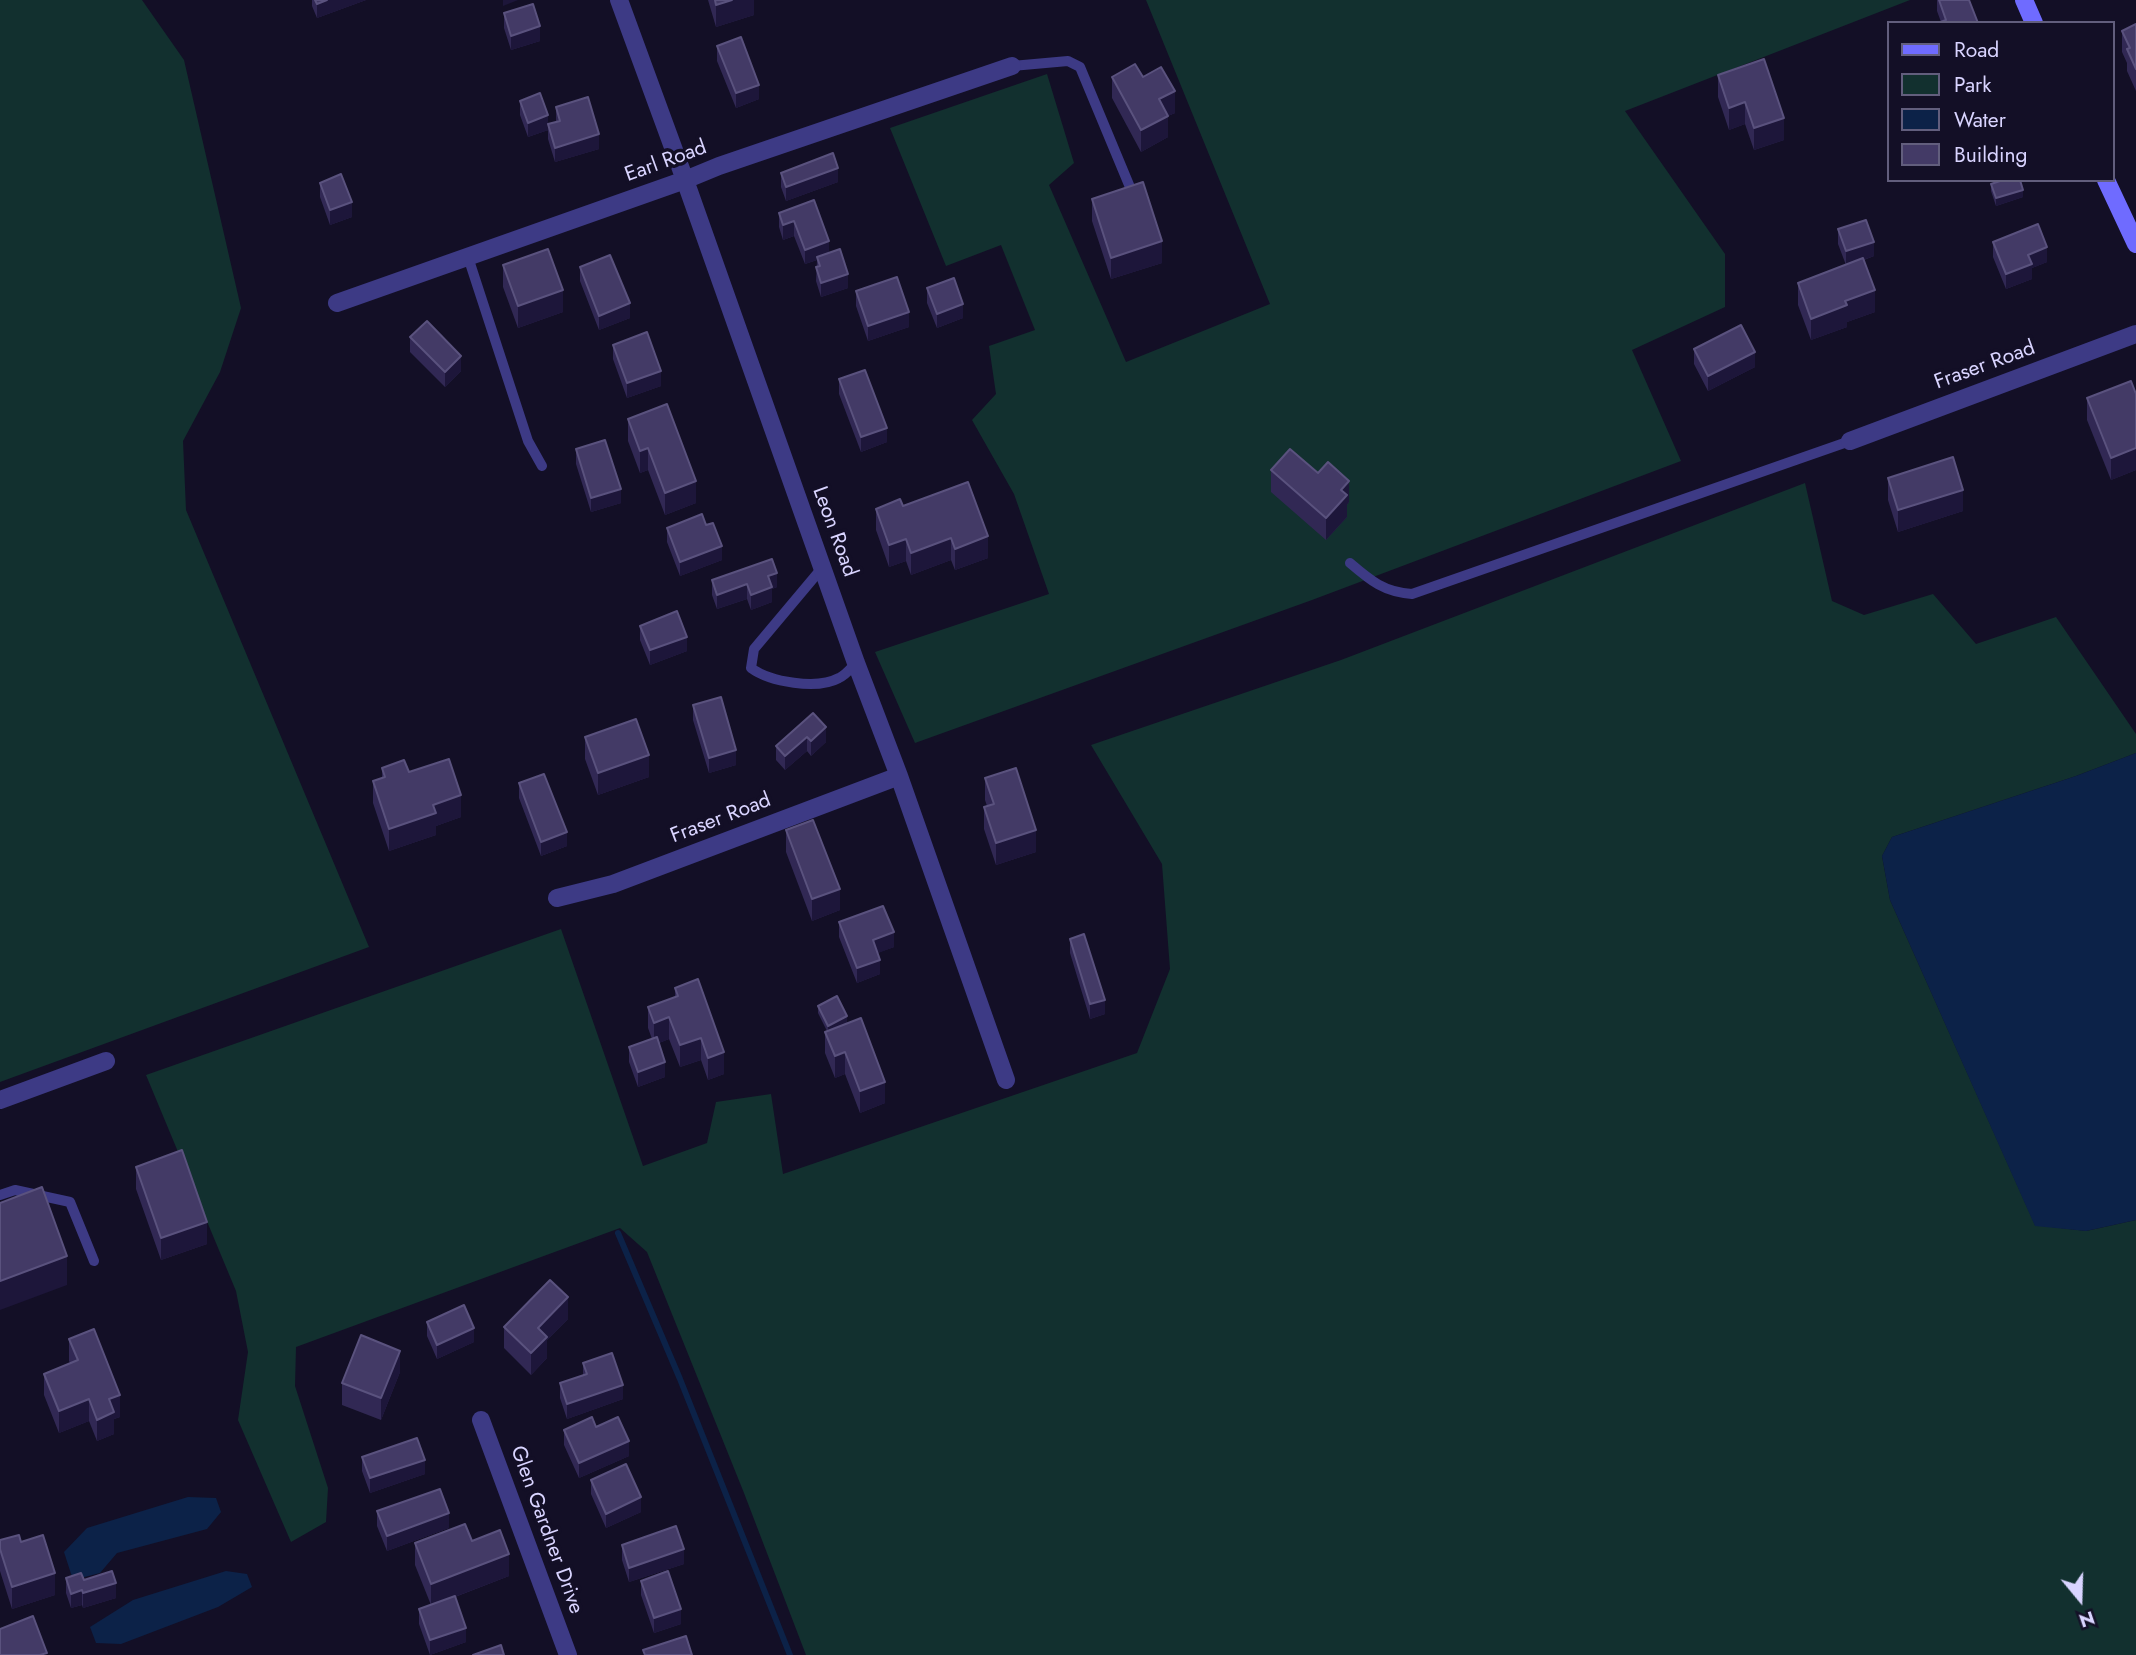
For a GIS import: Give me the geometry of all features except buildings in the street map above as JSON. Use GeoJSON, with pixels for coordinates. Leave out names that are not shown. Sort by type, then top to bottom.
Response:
{"type":"FeatureCollection","features":[{"type":"Feature","properties":{"kind":"street","name":"Leon Road"},"geometry":{"type":"LineString","coordinates":[[619,0],[1006,1080]]}},
{"type":"Feature","properties":{"kind":"street"},"geometry":{"type":"LineString","coordinates":[[2024,0],[2033,21]]}},
{"type":"Feature","properties":{"kind":"street","name":"Earl Road"},"geometry":{"type":"LineString","coordinates":[[337,303],[719,166],[1012,66]]}},
{"type":"Feature","properties":{"kind":"street"},"geometry":{"type":"LineString","coordinates":[[2107,182],[2136,244]]}},
{"type":"Feature","properties":{"kind":"street","name":"Fraser Road"},"geometry":{"type":"LineString","coordinates":[[1850,441],[2136,334]]}},
{"type":"Feature","properties":{"kind":"street","name":"Fraser Road"},"geometry":{"type":"LineString","coordinates":[[557,898],[613,884],[899,776]]}},
{"type":"Feature","properties":{"kind":"street"},"geometry":{"type":"LineString","coordinates":[[0,1100],[106,1061]]}},
{"type":"Feature","properties":{"kind":"street","name":"Glen Gardner Drive"},"geometry":{"type":"LineString","coordinates":[[481,1420],[568,1655]]}},
{"type":"Feature","properties":{"kind":"lane"},"geometry":{"type":"LineString","coordinates":[[1012,66],[1068,61],[1080,67],[1132,192]]}},
{"type":"Feature","properties":{"kind":"lane"},"geometry":{"type":"LineString","coordinates":[[468,257],[528,441],[542,467]]}},
{"type":"Feature","properties":{"kind":"lane"},"geometry":{"type":"LineString","coordinates":[[1350,563],[1384,589],[1412,594],[1850,441]]}},
{"type":"Feature","properties":{"kind":"lane"},"geometry":{"type":"LineString","coordinates":[[822,568],[754,649],[751,668],[763,677],[823,684],[841,678],[856,663]]}},
{"type":"Feature","properties":{"kind":"lane"},"geometry":{"type":"LineString","coordinates":[[0,1195],[15,1190],[70,1202],[94,1261]]}},
{"type":"Feature","properties":{"kind":"green space"},"geometry":{"type":"Polygon","coordinates":[[[0,0],[142,0],[184,60],[241,308],[220,372],[183,441],[186,510],[369,947],[0,1082],[0,0]]]}},
{"type":"Feature","properties":{"kind":"green space"},"geometry":{"type":"Polygon","coordinates":[[[1146,0],[1910,0],[1625,111],[1725,254],[1725,307],[1632,350],[1681,461],[1312,600],[915,743],[875,652],[1049,594],[1014,494],[972,420],[996,394],[989,346],[1035,330],[1001,245],[946,266],[890,128],[1047,74],[1074,163],[1049,185],[1126,362],[1270,304],[1146,0]]]}},
{"type":"Feature","properties":{"kind":"green space"},"geometry":{"type":"Polygon","coordinates":[[[1805,483],[1832,601],[1864,615],[1933,594],[1976,644],[2056,617],[2136,734],[2136,753],[2076,776],[1892,837],[1882,856],[1890,900],[2035,1225],[2086,1231],[2136,1220],[2136,1655],[806,1655],[647,1252],[620,1228],[296,1347],[295,1386],[328,1488],[326,1522],[291,1542],[238,1420],[248,1352],[236,1291],[146,1075],[561,929],[643,1166],[707,1143],[716,1102],[771,1094],[783,1174],[1137,1053],[1170,969],[1162,864],[1091,745],[1341,660],[1805,483]]]}},
{"type":"Feature","properties":{"kind":"water"},"geometry":{"type":"Polygon","coordinates":[[[2136,753],[2136,1220],[2086,1231],[2035,1226],[1890,900],[1882,856],[1892,837],[2076,776],[2136,753]]]}},
{"type":"Feature","properties":{"kind":"water"},"geometry":{"type":"Polygon","coordinates":[[[188,1497],[216,1498],[221,1512],[207,1529],[117,1553],[100,1573],[73,1580],[64,1552],[87,1528],[188,1497]]]}},
{"type":"Feature","properties":{"kind":"water"},"geometry":{"type":"Polygon","coordinates":[[[226,1571],[247,1574],[252,1587],[218,1607],[121,1644],[96,1643],[90,1627],[133,1600],[226,1571]]]}},
{"type":"Feature","properties":{"kind":"waterway"},"geometry":{"type":"LineString","coordinates":[[618,1233],[680,1379],[790,1655]]}}]}
